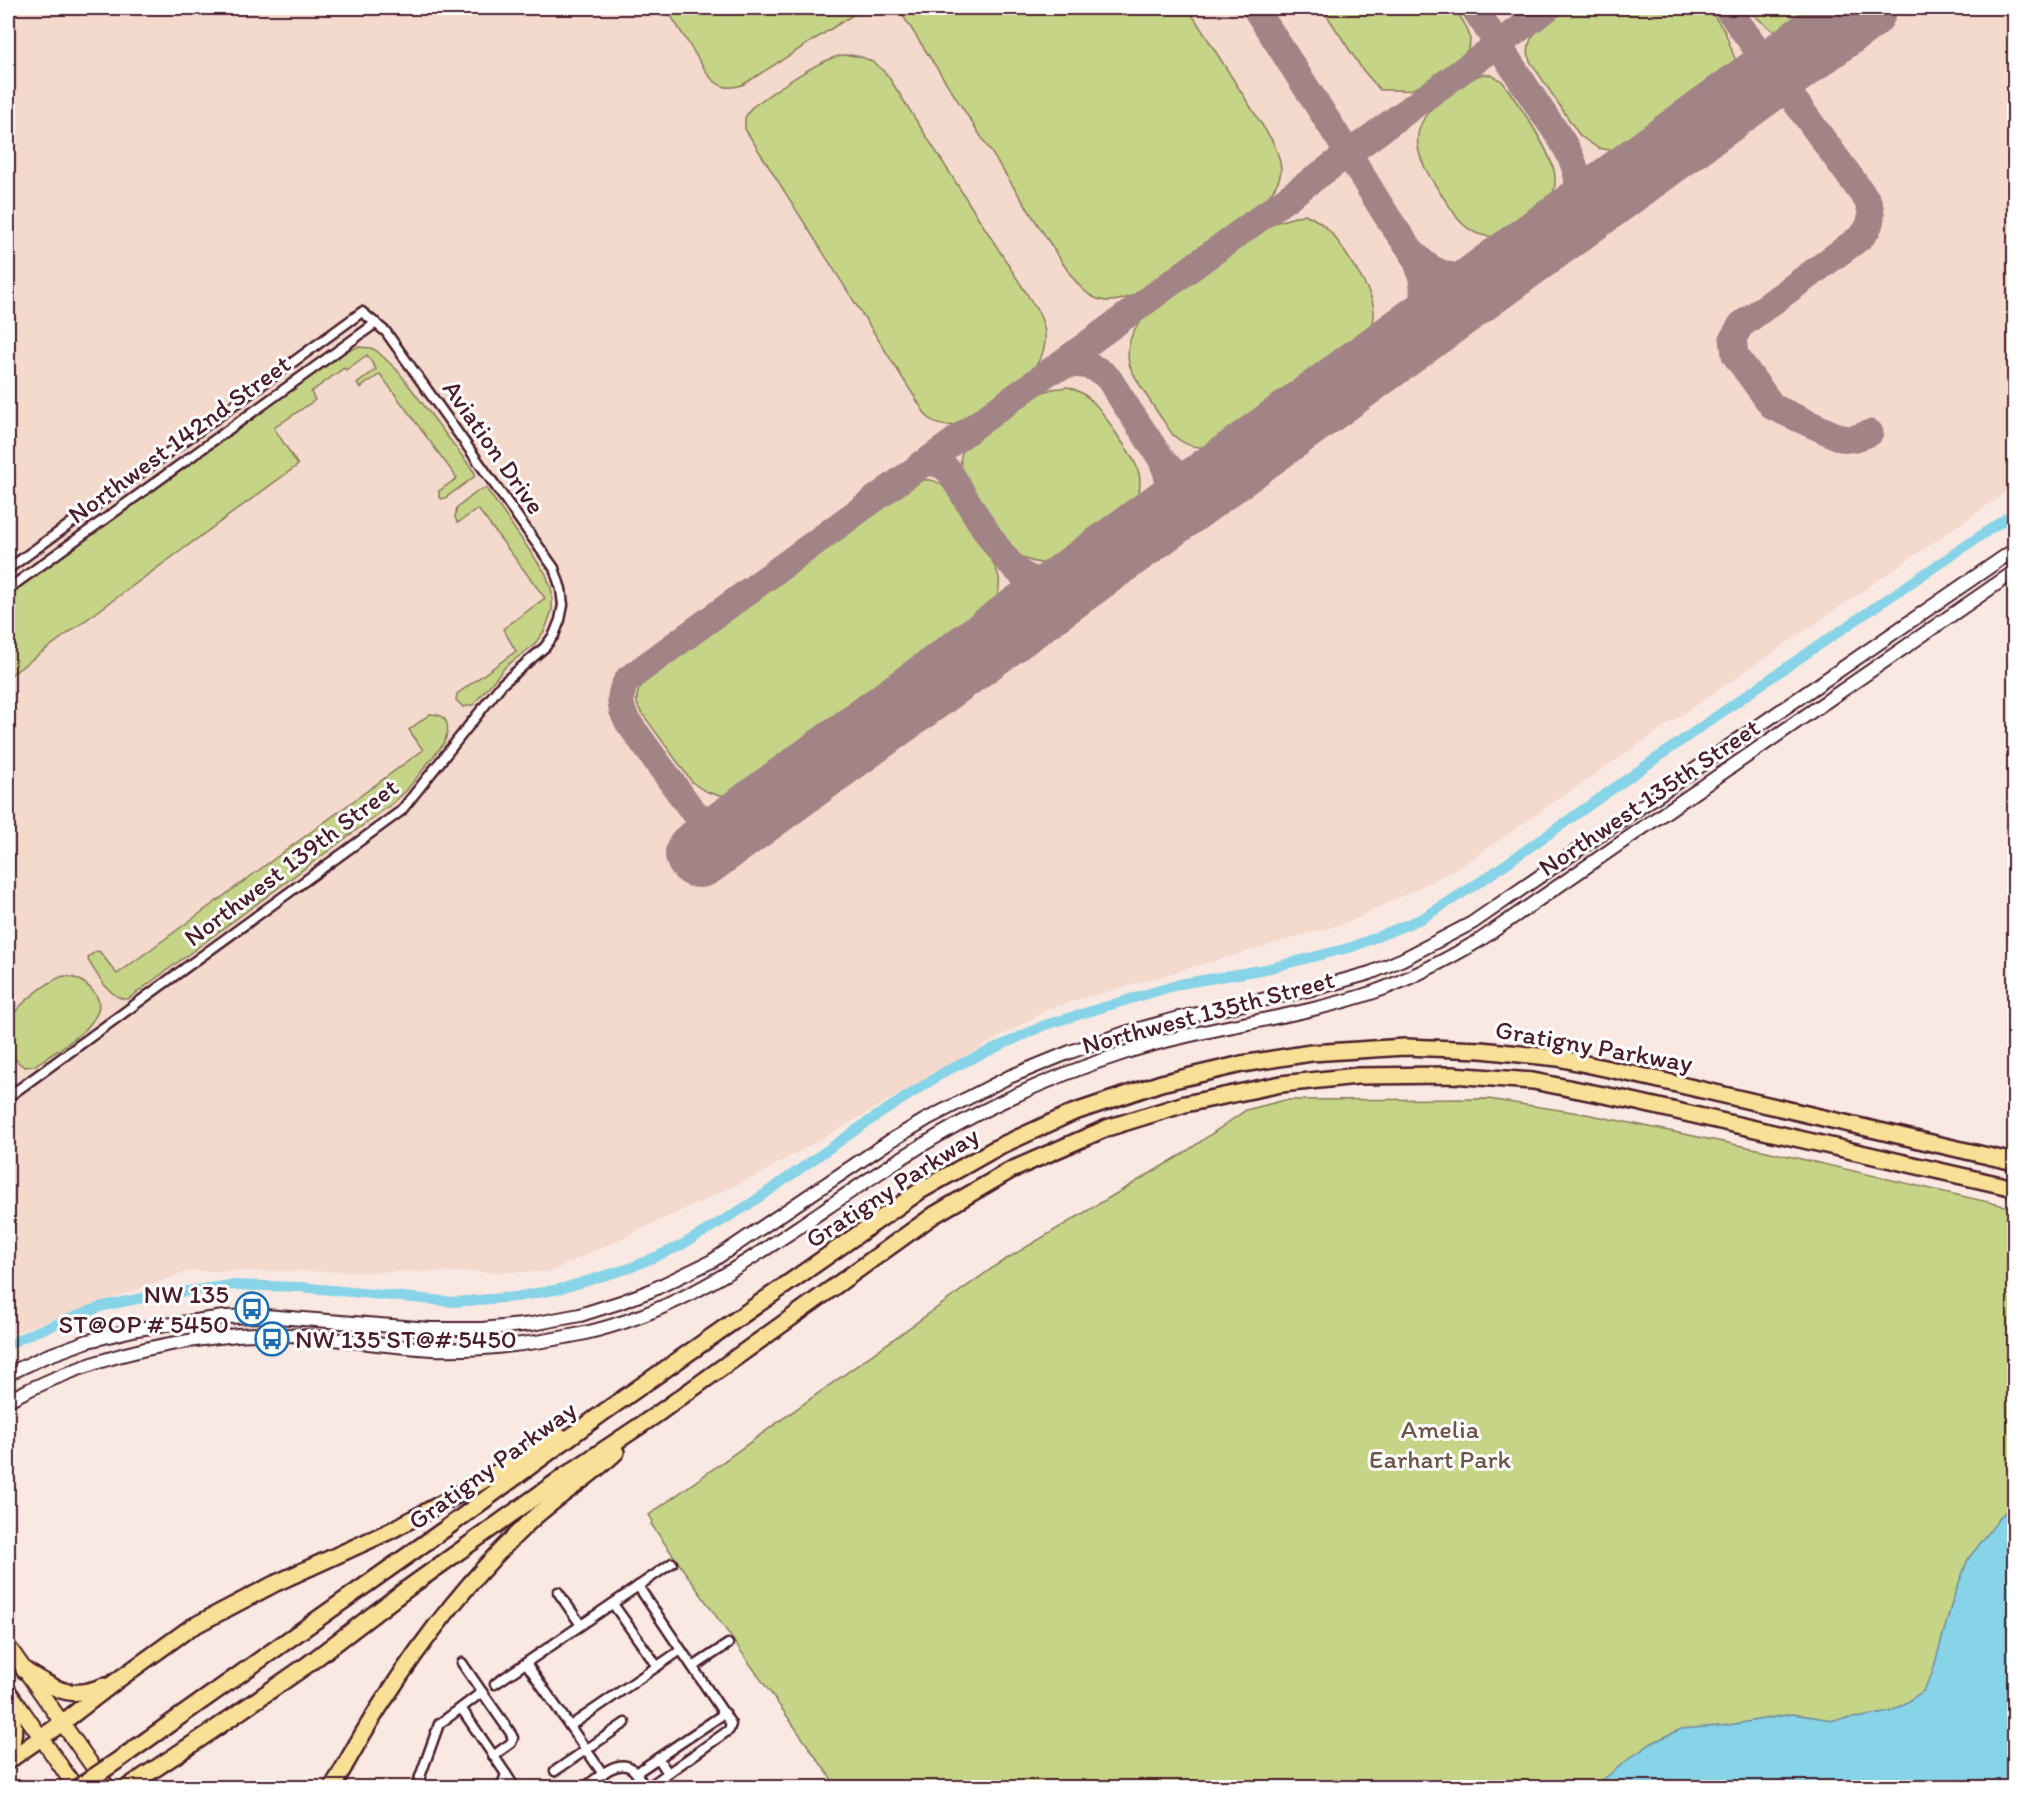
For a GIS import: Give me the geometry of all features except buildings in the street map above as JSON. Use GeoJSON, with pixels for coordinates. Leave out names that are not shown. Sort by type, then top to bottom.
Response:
{"type":"FeatureCollection","features":[{"type":"Feature","properties":{"kind":"highway","name":"Gratigny Parkway"},"geometry":{"type":"LineString","coordinates":[[77,1788],[464,1515],[604,1412],[920,1191],[998,1147],[1083,1109],[1161,1083],[1242,1064],[1311,1053],[1405,1047],[1481,1050],[1558,1058],[2014,1162]]}},
{"type":"Feature","properties":{"kind":"highway","name":"Gratigny Parkway"},"geometry":{"type":"LineString","coordinates":[[134,1786],[308,1665],[408,1588],[656,1415],[934,1215],[1011,1170],[1107,1128],[1185,1104],[1281,1084],[1357,1076],[1452,1075],[1533,1081],[1726,1122],[2014,1188]]}},
{"type":"Feature","properties":{"kind":"highway"},"geometry":{"type":"LineString","coordinates":[[8,1761],[190,1628],[274,1584],[390,1531],[604,1412]]}},
{"type":"Feature","properties":{"kind":"highway"},"geometry":{"type":"LineString","coordinates":[[332,1788],[385,1698],[434,1627],[484,1568],[528,1523],[565,1491],[613,1456],[656,1415]]}},
{"type":"Feature","properties":{"kind":"highway"},"geometry":{"type":"LineString","coordinates":[[24,1670],[70,1694],[89,1692],[115,1682]]}},
{"type":"Feature","properties":{"kind":"highway"},"geometry":{"type":"LineString","coordinates":[[8,1700],[15,1730],[8,1752]]}},
{"type":"Feature","properties":{"kind":"main road","name":"Northwest 135th Street"},"geometry":{"type":"LineString","coordinates":[[8,1374],[44,1357],[88,1341],[137,1329],[224,1317],[314,1318],[430,1329],[482,1329],[532,1324],[580,1315],[650,1292],[712,1261],[890,1141],[937,1113],[1009,1077],[1125,1033],[1179,1018],[1317,988],[1370,973],[1404,959],[1473,923],[2014,550]]}},
{"type":"Feature","properties":{"kind":"main road","name":"Northwest 135th Street"},"geometry":{"type":"LineString","coordinates":[[8,1400],[54,1377],[106,1358],[150,1347],[226,1336],[265,1334],[434,1349],[485,1348],[534,1343],[584,1333],[625,1322],[666,1307],[729,1273],[937,1135],[1019,1094],[1129,1052],[1364,995],[1439,964],[1480,940],[1683,802],[2014,572]]}},
{"type":"Feature","properties":{"kind":"main road"},"geometry":{"type":"LineString","coordinates":[[1672,786],[1683,802]]}},
{"type":"Feature","properties":{"kind":"main road"},"geometry":{"type":"LineString","coordinates":[[8,1646],[108,1788]]}},
{"type":"Feature","properties":{"kind":"main road"},"geometry":{"type":"LineString","coordinates":[[8,1690],[77,1788]]}},
{"type":"Feature","properties":{"kind":"street","name":"Aviation Drive"},"geometry":{"type":"LineString","coordinates":[[362,312],[386,332],[554,568],[561,589],[563,605],[560,620]]}},
{"type":"Feature","properties":{"kind":"street","name":"Northwest 142nd Street"},"geometry":{"type":"LineString","coordinates":[[8,569],[362,312]]}},
{"type":"Feature","properties":{"kind":"street","name":"Northwest 142nd Street"},"geometry":{"type":"LineString","coordinates":[[8,589],[376,323]]}},
{"type":"Feature","properties":{"kind":"street","name":"Northwest 139th Street"},"geometry":{"type":"LineString","coordinates":[[8,1097],[401,811],[502,684],[545,647],[554,635],[560,620]]}},
{"type":"Feature","properties":{"kind":"street"},"geometry":{"type":"LineString","coordinates":[[495,1684],[672,1563]]}},
{"type":"Feature","properties":{"kind":"street"},"geometry":{"type":"LineString","coordinates":[[584,1788],[613,1768],[626,1766],[636,1773],[646,1788],[729,1730],[731,1724],[638,1586]]}},
{"type":"Feature","properties":{"kind":"street"},"geometry":{"type":"LineString","coordinates":[[558,1592],[581,1625]]}},
{"type":"Feature","properties":{"kind":"street"},"geometry":{"type":"LineString","coordinates":[[613,1604],[657,1666]]}},
{"type":"Feature","properties":{"kind":"street"},"geometry":{"type":"LineString","coordinates":[[693,1667],[728,1644]]}},
{"type":"Feature","properties":{"kind":"street"},"geometry":{"type":"LineString","coordinates":[[570,1726],[681,1650]]}},
{"type":"Feature","properties":{"kind":"street"},"geometry":{"type":"LineString","coordinates":[[462,1663],[513,1738],[511,1743],[493,1756]]}},
{"type":"Feature","properties":{"kind":"street"},"geometry":{"type":"LineString","coordinates":[[526,1663],[603,1774]]}},
{"type":"Feature","properties":{"kind":"street"},"geometry":{"type":"LineString","coordinates":[[416,1788],[439,1724],[482,1692]]}},
{"type":"Feature","properties":{"kind":"street"},"geometry":{"type":"LineString","coordinates":[[461,1708],[515,1788]]}},
{"type":"Feature","properties":{"kind":"street"},"geometry":{"type":"LineString","coordinates":[[636,1773],[725,1713]]}},
{"type":"Feature","properties":{"kind":"street"},"geometry":{"type":"LineString","coordinates":[[555,1771],[625,1723]]}},
{"type":"Feature","properties":{"kind":"street"},"geometry":{"type":"LineString","coordinates":[[658,1758],[668,1773]]}},
{"type":"Feature","properties":{"kind":"street"},"geometry":{"type":"LineString","coordinates":[[501,1788],[506,1774]]}},
{"type":"Feature","properties":{"kind":"shaded area"},"geometry":{"type":"Polygon","coordinates":[[[8,8],[2014,8],[2014,487],[1457,869],[1349,922],[1050,1008],[760,1174],[549,1272],[189,1271],[8,1335],[8,8]]]}},
{"type":"Feature","properties":{"kind":"green space"},"geometry":{"type":"Polygon","coordinates":[[[666,8],[864,8],[744,84],[729,87],[717,83],[709,76],[666,8]]]}},
{"type":"Feature","properties":{"kind":"green space"},"geometry":{"type":"Polygon","coordinates":[[[898,8],[1188,8],[1273,142],[1280,159],[1279,179],[1266,200],[1138,293],[1113,301],[1093,297],[1077,283],[1062,262],[898,8]]]}},
{"type":"Feature","properties":{"kind":"green space"},"geometry":{"type":"Polygon","coordinates":[[[1322,8],[1454,8],[1467,28],[1470,42],[1468,49],[1454,64],[1425,84],[1408,90],[1380,90],[1362,69],[1322,8]]]}},
{"type":"Feature","properties":{"kind":"green space"},"geometry":{"type":"Polygon","coordinates":[[[1569,8],[1709,8],[1725,32],[1738,67],[1732,74],[1638,142],[1610,150],[1598,148],[1580,136],[1530,61],[1528,51],[1533,36],[1545,24],[1569,8]]]}},
{"type":"Feature","properties":{"kind":"green space"},"geometry":{"type":"Polygon","coordinates":[[[1745,8],[1824,8],[1782,38],[1745,8]]]}},
{"type":"Feature","properties":{"kind":"green space"},"geometry":{"type":"Polygon","coordinates":[[[844,55],[869,60],[888,76],[1042,320],[1045,334],[1044,348],[1034,368],[954,425],[938,424],[926,415],[745,129],[745,118],[751,108],[810,69],[844,55]]]}},
{"type":"Feature","properties":{"kind":"green space"},"geometry":{"type":"Polygon","coordinates":[[[1483,74],[1491,75],[1502,81],[1517,102],[1549,156],[1555,178],[1552,197],[1541,212],[1512,232],[1494,236],[1476,233],[1458,219],[1427,173],[1418,142],[1420,127],[1428,113],[1463,84],[1483,74]]]}},
{"type":"Feature","properties":{"kind":"green space"},"geometry":{"type":"Polygon","coordinates":[[[1305,214],[1332,233],[1365,284],[1373,306],[1372,328],[1354,350],[1226,442],[1198,447],[1179,440],[1173,435],[1131,369],[1128,351],[1135,329],[1142,320],[1271,224],[1305,214]]]}},
{"type":"Feature","properties":{"kind":"green space"},"geometry":{"type":"Polygon","coordinates":[[[358,347],[377,351],[398,371],[475,473],[474,477],[445,498],[439,497],[439,491],[457,478],[380,374],[360,388],[357,384],[376,369],[367,355],[346,370],[344,368],[311,392],[315,400],[274,428],[298,465],[8,677],[8,596],[343,352],[358,347]]]}},
{"type":"Feature","properties":{"kind":"green space"},"geometry":{"type":"Polygon","coordinates":[[[1068,387],[1089,398],[1105,416],[1134,461],[1139,475],[1139,490],[1136,502],[1129,512],[1086,546],[1062,561],[1037,562],[1022,557],[999,530],[962,471],[961,456],[969,444],[1040,393],[1068,387]]]}},
{"type":"Feature","properties":{"kind":"green space"},"geometry":{"type":"Polygon","coordinates":[[[923,480],[937,482],[949,493],[975,531],[997,570],[999,589],[988,615],[749,790],[734,795],[719,795],[698,787],[639,709],[637,695],[640,687],[923,480]]]}},
{"type":"Feature","properties":{"kind":"green space"},"geometry":{"type":"Polygon","coordinates":[[[486,488],[546,574],[552,592],[552,610],[545,630],[534,645],[506,666],[473,705],[463,707],[456,700],[457,694],[516,651],[503,629],[545,598],[478,509],[457,522],[455,517],[457,508],[478,491],[486,488]]]}},
{"type":"Feature","properties":{"kind":"green space"},"geometry":{"type":"Polygon","coordinates":[[[430,714],[441,716],[447,723],[444,743],[406,791],[393,803],[128,999],[116,996],[110,991],[95,972],[88,960],[89,956],[97,951],[100,952],[117,974],[423,750],[409,730],[430,714]]]}},
{"type":"Feature","properties":{"kind":"green space"},"geometry":{"type":"Polygon","coordinates":[[[63,976],[75,978],[92,990],[98,1001],[98,1012],[91,1023],[69,1043],[34,1066],[25,1067],[14,1058],[8,1046],[8,1025],[21,1006],[34,994],[63,976]]]}},
{"type":"Feature","properties":{"kind":"green space","name":"Amelia Earhart Park"},"geometry":{"type":"Polygon","coordinates":[[[1488,1099],[1586,1114],[1762,1150],[2014,1208],[2014,1787],[837,1787],[651,1524],[653,1521],[649,1515],[998,1264],[1181,1155],[1246,1110],[1285,1100],[1488,1099]]]}},
{"type":"Feature","properties":{"kind":"water"},"geometry":{"type":"Polygon","coordinates":[[[2014,1504],[2014,1787],[1594,1787],[1652,1743],[1681,1729],[1729,1725],[1792,1714],[1833,1720],[1862,1717],[1890,1712],[1906,1703],[1923,1691],[1932,1674],[1953,1599],[1968,1559],[2003,1514],[2014,1504]]]}},
{"type":"Feature","properties":{"kind":"waterway"},"geometry":{"type":"LineString","coordinates":[[8,1345],[30,1334],[103,1306],[152,1296],[231,1285],[300,1287],[454,1302],[515,1297],[560,1289],[630,1268],[680,1246],[747,1206],[866,1123],[946,1071],[1045,1025],[1180,984],[1266,969],[1352,947],[1423,918],[1483,880],[1778,673],[2014,513]]}},
{"type":"Feature","properties":{"kind":"taxiway"},"geometry":{"type":"LineString","coordinates":[[1255,8],[1389,219],[1421,260],[1441,273],[1462,277],[1482,275],[1512,262]]}},
{"type":"Feature","properties":{"kind":"taxiway"},"geometry":{"type":"LineString","coordinates":[[1474,8],[1561,139],[1575,167],[1578,185],[1577,198],[1569,216],[1560,227]]}},
{"type":"Feature","properties":{"kind":"taxiway"},"geometry":{"type":"LineString","coordinates":[[731,831],[704,820],[692,810],[628,722],[621,700],[628,679],[1548,8]]}},
{"type":"Feature","properties":{"kind":"taxiway"},"geometry":{"type":"LineString","coordinates":[[1727,8],[1867,200],[1871,215],[1870,224],[1861,237],[1741,325],[1733,338],[1735,355],[1773,407],[1841,438],[1853,439],[1870,433]]}},
{"type":"Feature","properties":{"kind":"taxiway"},"geometry":{"type":"LineString","coordinates":[[1395,347],[1413,324],[1422,302],[1422,278],[1411,251]]}},
{"type":"Feature","properties":{"kind":"taxiway"},"geometry":{"type":"LineString","coordinates":[[1054,370],[1069,365],[1083,365],[1097,370],[1109,379],[1158,454],[1174,472],[1195,479],[1223,473]]}},
{"type":"Feature","properties":{"kind":"taxiway"},"geometry":{"type":"LineString","coordinates":[[1149,526],[1161,511],[1168,496],[1168,480],[1162,461]]}},
{"type":"Feature","properties":{"kind":"taxiway"},"geometry":{"type":"LineString","coordinates":[[921,464],[936,463],[949,471],[995,544],[1025,576],[1050,583],[1075,580]]}},
{"type":"Feature","properties":{"kind":"runway"},"geometry":{"type":"LineString","coordinates":[[699,854],[1863,8]]}},
{"type":"Feature","properties":{"kind":"place","name":"NW 135 ST@OP # 5450"},"geometry":{"type":"Point","coordinates":[252,1309]}},
{"type":"Feature","properties":{"kind":"place","name":"NW 135 ST@# 5450"},"geometry":{"type":"Point","coordinates":[272,1339]}}]}
